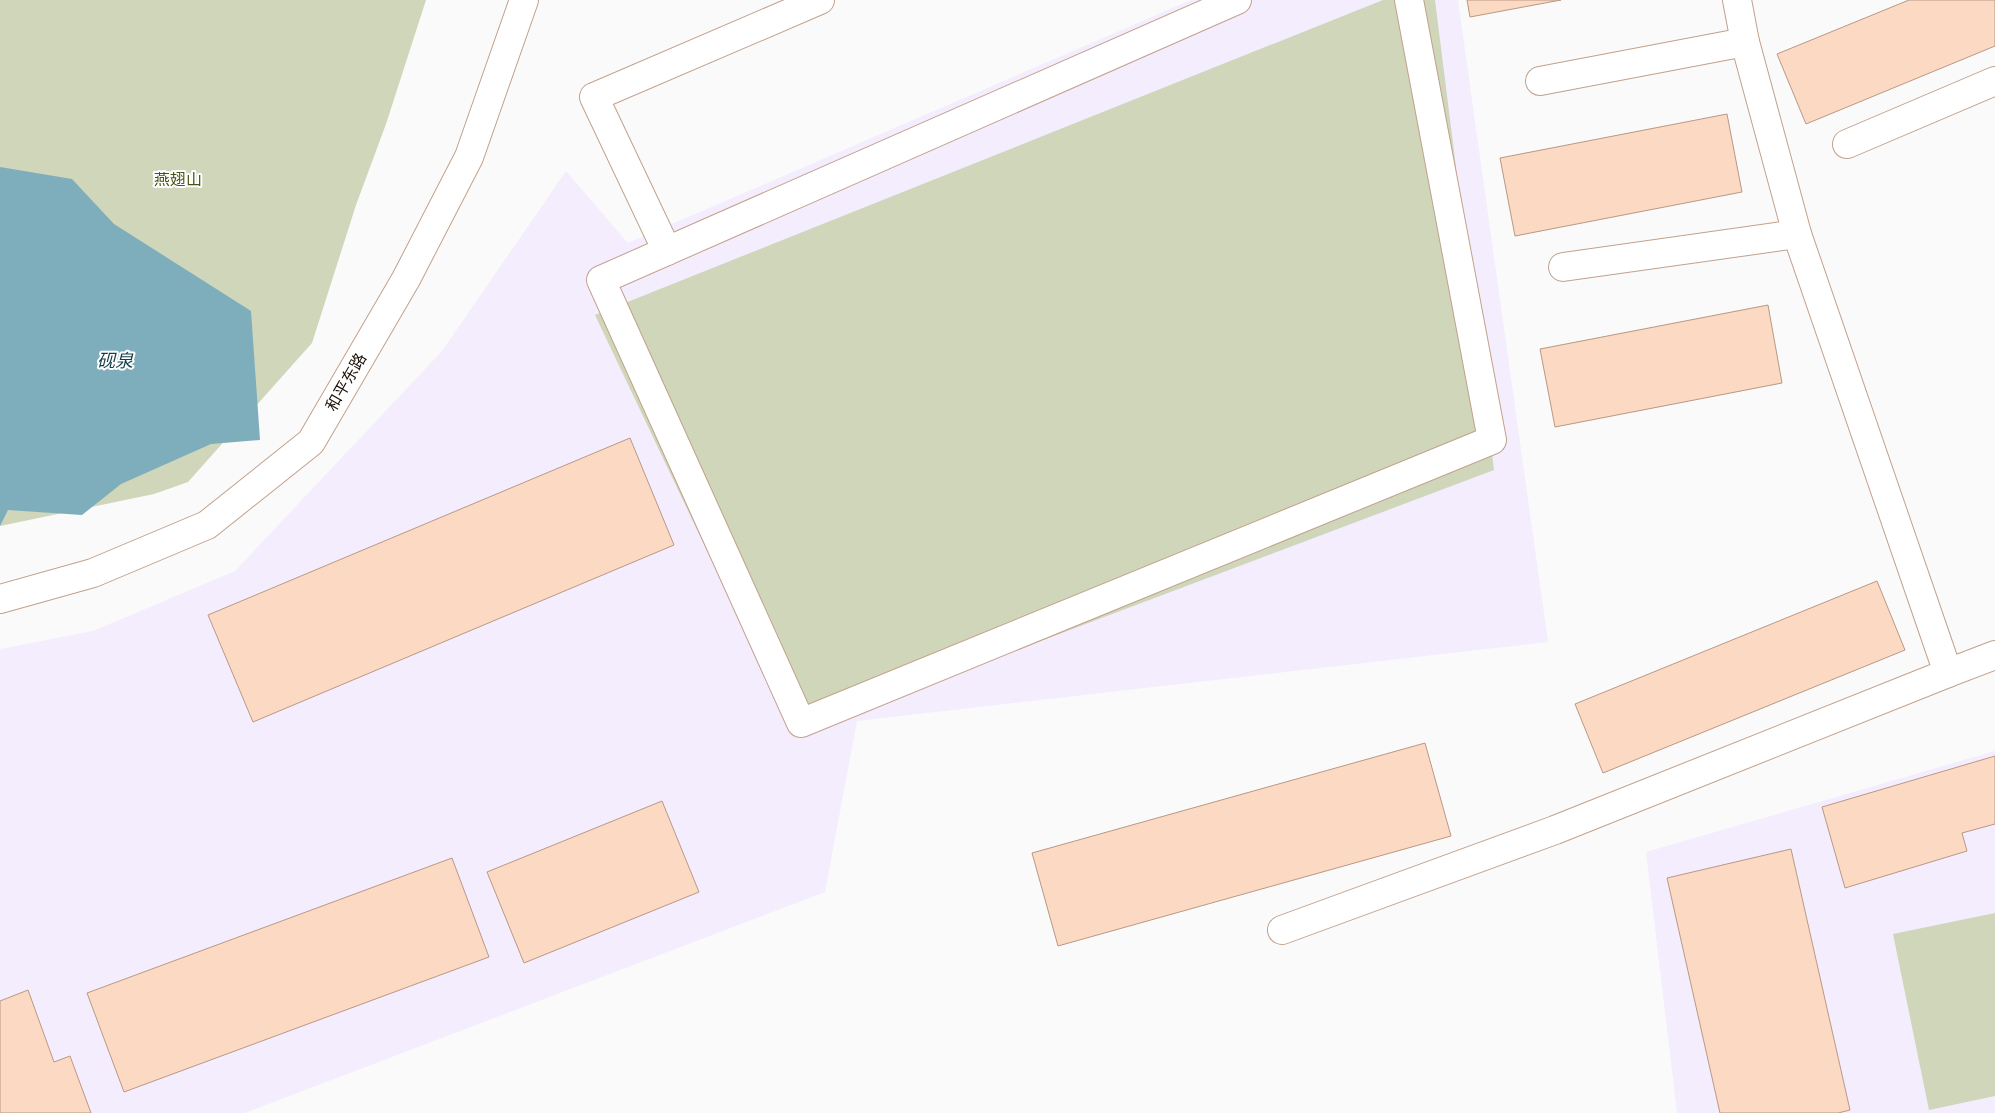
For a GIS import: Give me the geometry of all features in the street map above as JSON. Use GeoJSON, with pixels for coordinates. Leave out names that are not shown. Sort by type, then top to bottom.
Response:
{"type":"FeatureCollection","features":[{"type":"Feature","properties":{"kind":"street","name":"和平东路"},"geometry":{"type":"LineString","coordinates":[[0,599],[93,573],[207,525],[311,442],[406,279],[469,157],[524,0]]}},
{"type":"Feature","properties":{"kind":"street"},"geometry":{"type":"LineString","coordinates":[[667,251],[594,97],[820,0]]}},
{"type":"Feature","properties":{"kind":"street"},"geometry":{"type":"LineString","coordinates":[[1238,0],[601,280],[801,723],[1492,440],[1409,0]]}},
{"type":"Feature","properties":{"kind":"street"},"geometry":{"type":"LineString","coordinates":[[1737,0],[1744,42],[1797,234],[1948,673]]}},
{"type":"Feature","properties":{"kind":"street"},"geometry":{"type":"LineString","coordinates":[[1540,81],[1744,42]]}},
{"type":"Feature","properties":{"kind":"street"},"geometry":{"type":"LineString","coordinates":[[1848,144],[1995,81]]}},
{"type":"Feature","properties":{"kind":"street"},"geometry":{"type":"LineString","coordinates":[[1563,267],[1797,234]]}},
{"type":"Feature","properties":{"kind":"street"},"geometry":{"type":"LineString","coordinates":[[1282,930],[1556,830],[1995,655]]}},
{"type":"Feature","properties":{"kind":"shaded area"},"geometry":{"type":"Polygon","coordinates":[[[1191,0],[1458,0],[1548,642],[857,721],[825,892],[245,1113],[0,1113],[0,649],[93,631],[235,571],[442,351],[566,171],[628,243],[1191,0]]]}},
{"type":"Feature","properties":{"kind":"shaded area"},"geometry":{"type":"Polygon","coordinates":[[[1995,751],[1995,1113],[1677,1113],[1646,852],[1995,751]]]}},
{"type":"Feature","properties":{"kind":"green space","name":"燕翅山"},"geometry":{"type":"Polygon","coordinates":[[[0,0],[426,0],[386,124],[356,205],[312,343],[188,482],[154,494],[0,526],[0,0]]]}},
{"type":"Feature","properties":{"kind":"green space"},"geometry":{"type":"Polygon","coordinates":[[[1383,0],[1435,0],[1494,470],[794,734],[595,315],[1383,0]]]}},
{"type":"Feature","properties":{"kind":"green space"},"geometry":{"type":"Polygon","coordinates":[[[1995,913],[1995,1096],[1929,1110],[1893,934],[1995,913]]]}},
{"type":"Feature","properties":{"kind":"water","name":"砚泉"},"geometry":{"type":"Polygon","coordinates":[[[0,167],[72,179],[114,224],[251,311],[260,440],[211,444],[121,484],[82,515],[8,510],[0,526],[0,167]]]}},
{"type":"Feature","properties":{"kind":"building"},"geometry":{"type":"Polygon","coordinates":[[[1467,0],[1561,0],[1470,17],[1467,0]]]}},
{"type":"Feature","properties":{"kind":"building"},"geometry":{"type":"Polygon","coordinates":[[[1909,0],[1995,0],[1995,46],[1806,124],[1777,54],[1909,0]]]}},
{"type":"Feature","properties":{"kind":"building"},"geometry":{"type":"Polygon","coordinates":[[[1727,114],[1742,192],[1515,236],[1500,158],[1727,114]]]}},
{"type":"Feature","properties":{"kind":"building"},"geometry":{"type":"Polygon","coordinates":[[[1768,305],[1782,383],[1555,427],[1540,349],[1768,305]]]}},
{"type":"Feature","properties":{"kind":"building"},"geometry":{"type":"Polygon","coordinates":[[[630,438],[674,545],[253,722],[208,615],[630,438]]]}},
{"type":"Feature","properties":{"kind":"building"},"geometry":{"type":"Polygon","coordinates":[[[1877,581],[1905,650],[1603,773],[1575,704],[1877,581]]]}},
{"type":"Feature","properties":{"kind":"building"},"geometry":{"type":"Polygon","coordinates":[[[1425,743],[1451,836],[1058,946],[1032,853],[1425,743]]]}},
{"type":"Feature","properties":{"kind":"building"},"geometry":{"type":"Polygon","coordinates":[[[1995,756],[1995,824],[1962,833],[1967,851],[1845,888],[1822,807],[1995,756]]]}},
{"type":"Feature","properties":{"kind":"building"},"geometry":{"type":"Polygon","coordinates":[[[662,801],[699,892],[524,963],[487,872],[662,801]]]}},
{"type":"Feature","properties":{"kind":"building"},"geometry":{"type":"Polygon","coordinates":[[[1791,849],[1850,1110],[1838,1113],[1720,1113],[1667,878],[1791,849]]]}},
{"type":"Feature","properties":{"kind":"building"},"geometry":{"type":"Polygon","coordinates":[[[452,858],[489,957],[124,1092],[87,993],[452,858]]]}},
{"type":"Feature","properties":{"kind":"building"},"geometry":{"type":"Polygon","coordinates":[[[28,990],[54,1062],[70,1056],[91,1113],[0,1113],[0,1001],[28,990]]]}}]}
